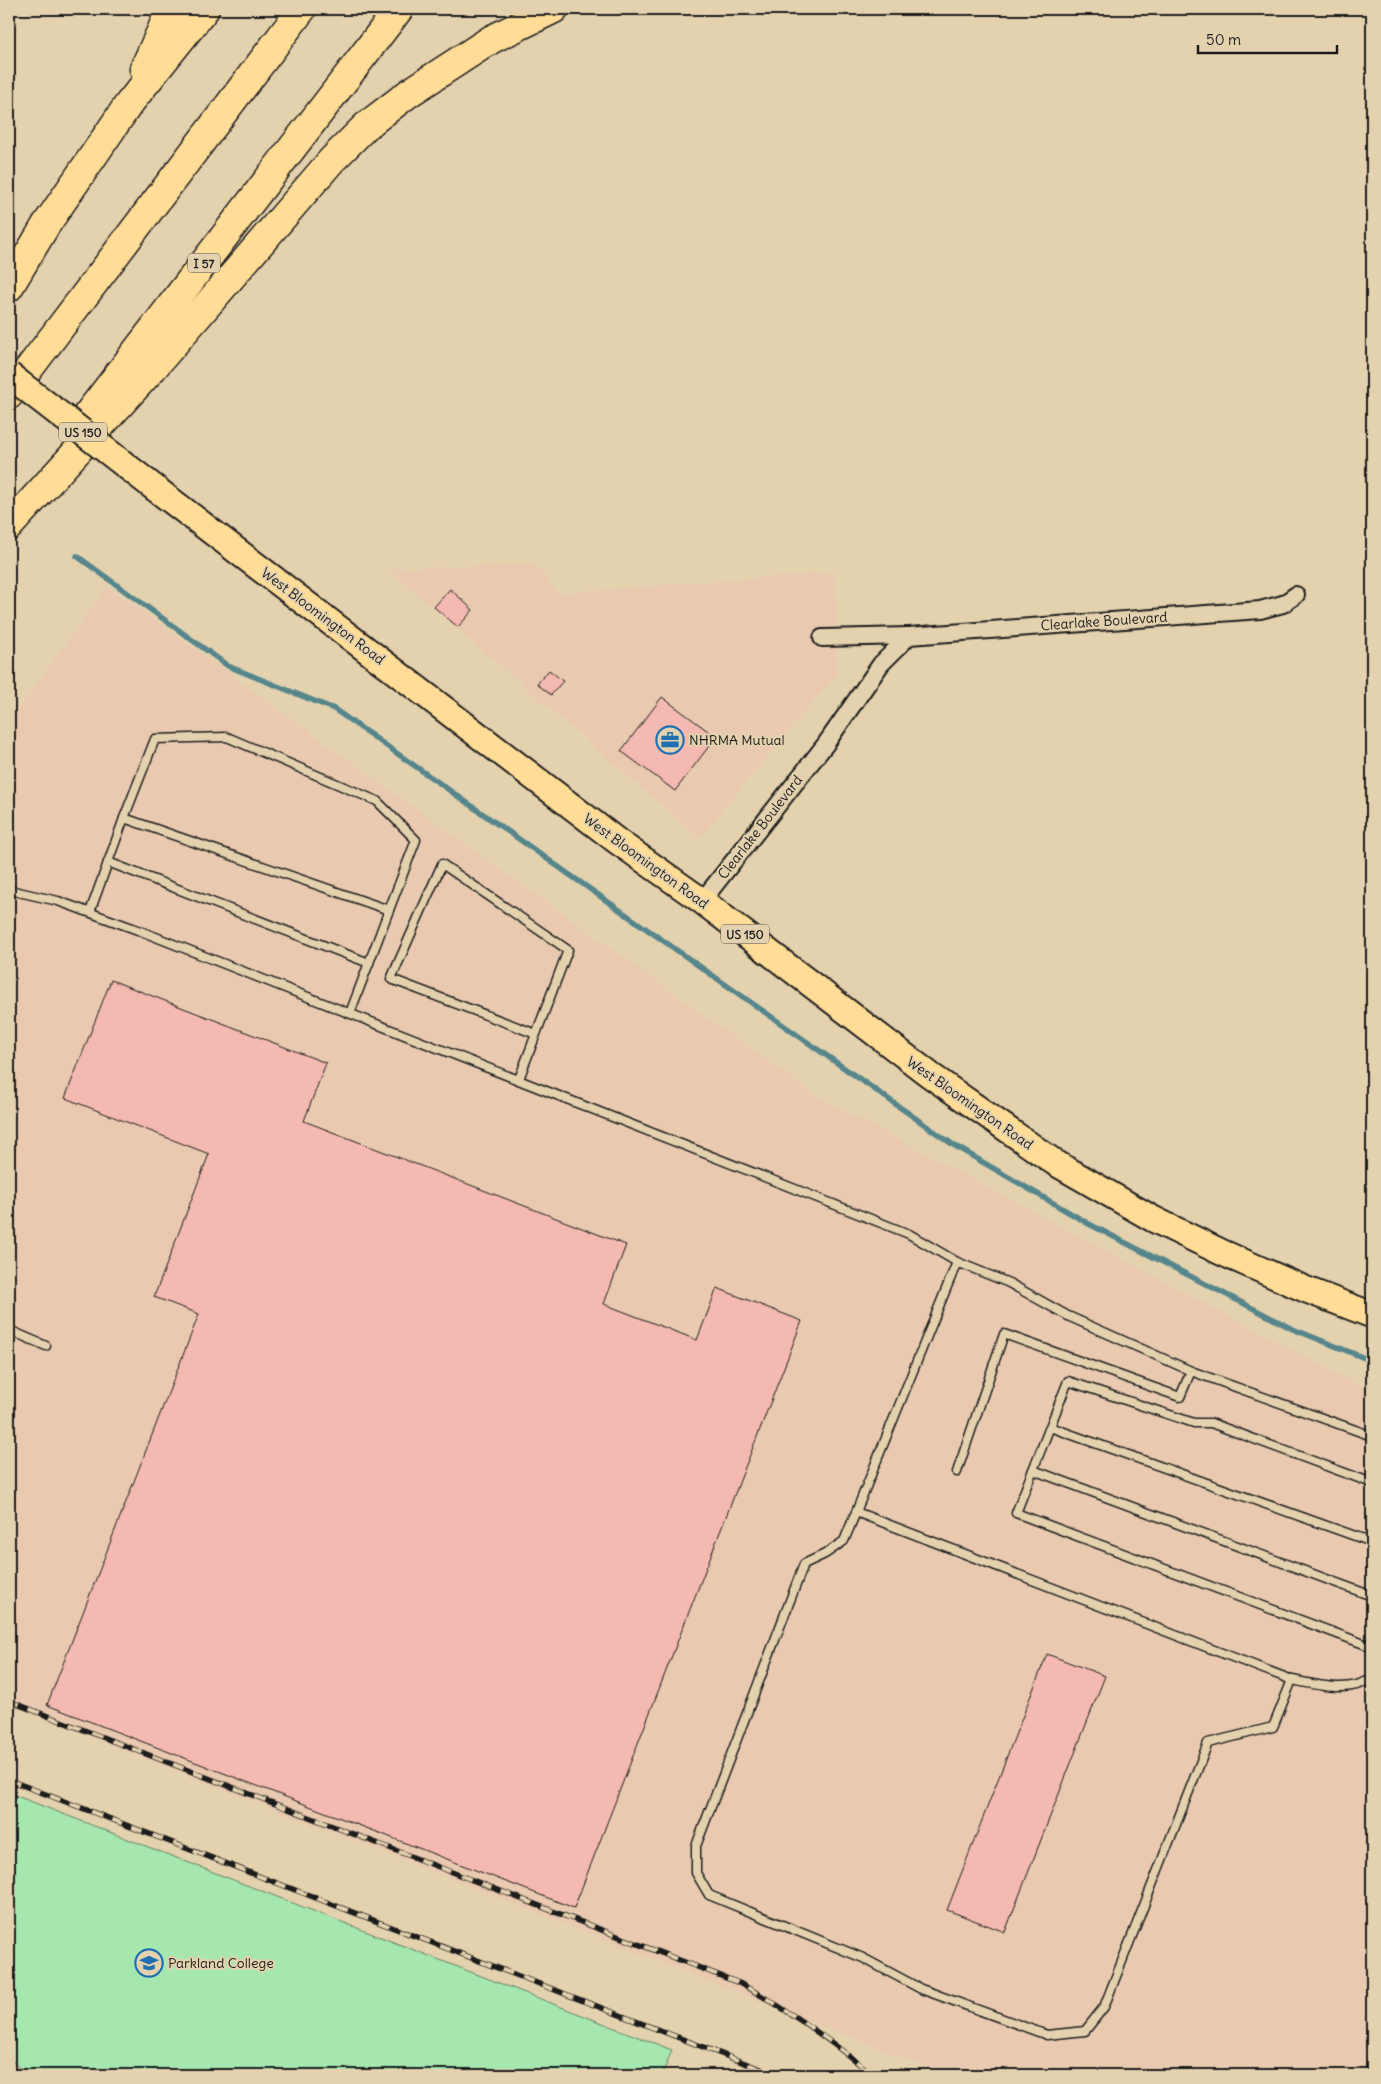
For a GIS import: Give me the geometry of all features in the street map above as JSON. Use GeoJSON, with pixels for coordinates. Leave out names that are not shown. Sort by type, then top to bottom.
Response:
{"type":"FeatureCollection","features":[{"type":"Feature","properties":{"kind":"highway"},"geometry":{"type":"LineString","coordinates":[[128,105],[171,9]]}},
{"type":"Feature","properties":{"kind":"highway"},"geometry":{"type":"LineString","coordinates":[[9,287],[46,225],[128,105],[205,9]]}},
{"type":"Feature","properties":{"kind":"highway"},"geometry":{"type":"LineString","coordinates":[[9,395],[302,9]]}},
{"type":"Feature","properties":{"kind":"highway","name":"I 57"},"geometry":{"type":"LineString","coordinates":[[9,518],[399,9]]}},
{"type":"Feature","properties":{"kind":"highway"},"geometry":{"type":"LineString","coordinates":[[9,526],[154,368],[319,175],[366,126],[409,93],[492,39],[554,9]]}},
{"type":"Feature","properties":{"kind":"main road","name":"West Bloomington Road"},"geometry":{"type":"LineString","coordinates":[[9,375],[156,490],[617,841],[702,901],[930,1075],[1085,1182],[1153,1219],[1223,1253],[1307,1290],[1372,1315]]}},
{"type":"Feature","properties":{"kind":"street","name":"Clearlake Boulevard"},"geometry":{"type":"LineString","coordinates":[[822,638],[909,636],[1260,610],[1283,604],[1296,595]]}},
{"type":"Feature","properties":{"kind":"street","name":"Clearlake Boulevard"},"geometry":{"type":"LineString","coordinates":[[702,901],[825,745],[881,664],[909,636]]}},
{"type":"Feature","properties":{"kind":"lane"},"geometry":{"type":"LineString","coordinates":[[90,912],[155,739],[227,736],[377,801],[416,840],[350,1013]]}},
{"type":"Feature","properties":{"kind":"lane"},"geometry":{"type":"LineString","coordinates":[[124,818],[389,910]]}},
{"type":"Feature","properties":{"kind":"lane"},"geometry":{"type":"LineString","coordinates":[[108,862],[369,963]]}},
{"type":"Feature","properties":{"kind":"lane"},"geometry":{"type":"LineString","coordinates":[[519,1079],[568,950],[442,864],[391,978],[536,1034]]}},
{"type":"Feature","properties":{"kind":"lane"},"geometry":{"type":"LineString","coordinates":[[9,892],[14,891],[58,901],[90,912],[519,1079],[718,1160],[909,1234],[957,1262],[1009,1283],[1068,1316],[1191,1371],[1372,1436]]}},
{"type":"Feature","properties":{"kind":"lane"},"geometry":{"type":"LineString","coordinates":[[957,1262],[844,1541],[825,1554],[804,1564],[696,1846],[696,1873],[709,1895],[862,1958],[921,1989],[1047,2035],[1085,2031],[1104,2007],[1208,1743],[1274,1727],[1292,1680]]}},
{"type":"Feature","properties":{"kind":"lane"},"geometry":{"type":"LineString","coordinates":[[9,1330],[46,1346]]}},
{"type":"Feature","properties":{"kind":"lane"},"geometry":{"type":"LineString","coordinates":[[957,1472],[1004,1334],[1180,1398],[1191,1371]]}},
{"type":"Feature","properties":{"kind":"lane"},"geometry":{"type":"LineString","coordinates":[[1372,1483],[1211,1423],[1194,1423],[1068,1382],[1016,1513],[1372,1647]]}},
{"type":"Feature","properties":{"kind":"lane"},"geometry":{"type":"LineString","coordinates":[[1050,1427],[1372,1542]]}},
{"type":"Feature","properties":{"kind":"lane"},"geometry":{"type":"LineString","coordinates":[[1033,1470],[1372,1596]]}},
{"type":"Feature","properties":{"kind":"lane"},"geometry":{"type":"LineString","coordinates":[[856,1512],[1292,1680],[1326,1687],[1362,1686],[1372,1678]]}},
{"type":"Feature","properties":{"kind":"shaded area"},"geometry":{"type":"Polygon","coordinates":[[[534,564],[558,593],[835,572],[838,672],[699,838],[388,569],[534,564]]]}},
{"type":"Feature","properties":{"kind":"shaded area"},"geometry":{"type":"Polygon","coordinates":[[[107,586],[814,1094],[1372,1392],[1372,2075],[946,2075],[9,1705],[9,722],[107,586]]]}},
{"type":"Feature","properties":{"kind":"green space","name":"Parkland College"},"geometry":{"type":"Polygon","coordinates":[[[9,1793],[672,2050],[662,2075],[27,2075],[9,2058],[9,1793]]]}},
{"type":"Feature","properties":{"kind":"building"},"geometry":{"type":"Polygon","coordinates":[[[450,589],[473,610],[458,627],[434,607],[450,589]]]}},
{"type":"Feature","properties":{"kind":"building"},"geometry":{"type":"Polygon","coordinates":[[[549,670],[563,681],[551,695],[537,684],[549,670]]]}},
{"type":"Feature","properties":{"kind":"building"},"geometry":{"type":"Polygon","coordinates":[[[662,697],[716,737],[675,791],[621,751],[662,697]]]}},
{"type":"Feature","properties":{"kind":"building"},"geometry":{"type":"Polygon","coordinates":[[[111,980],[326,1063],[304,1121],[626,1245],[604,1304],[697,1340],[717,1288],[802,1321],[574,1908],[47,1705],[199,1314],[154,1297],[209,1154],[65,1098],[111,980]]]}},
{"type":"Feature","properties":{"kind":"building"},"geometry":{"type":"Polygon","coordinates":[[[1047,1654],[1105,1676],[1005,1932],[947,1910],[1047,1654]]]}},
{"type":"Feature","properties":{"kind":"waterway"},"geometry":{"type":"LineString","coordinates":[[77,556],[228,666],[334,709],[955,1146],[1089,1224],[1293,1329],[1372,1361]]}},
{"type":"Feature","properties":{"kind":"railway"},"geometry":{"type":"LineString","coordinates":[[9,1701],[739,1983],[775,2003],[873,2075]]}},
{"type":"Feature","properties":{"kind":"railway"},"geometry":{"type":"LineString","coordinates":[[9,1780],[776,2075]]}},
{"type":"Feature","properties":{"kind":"place","name":"NHRMA Mutual"},"geometry":{"type":"Point","coordinates":[670,740]}},
{"type":"Feature","properties":{"kind":"place","name":"Parkland College"},"geometry":{"type":"Point","coordinates":[149,1963]}}]}
